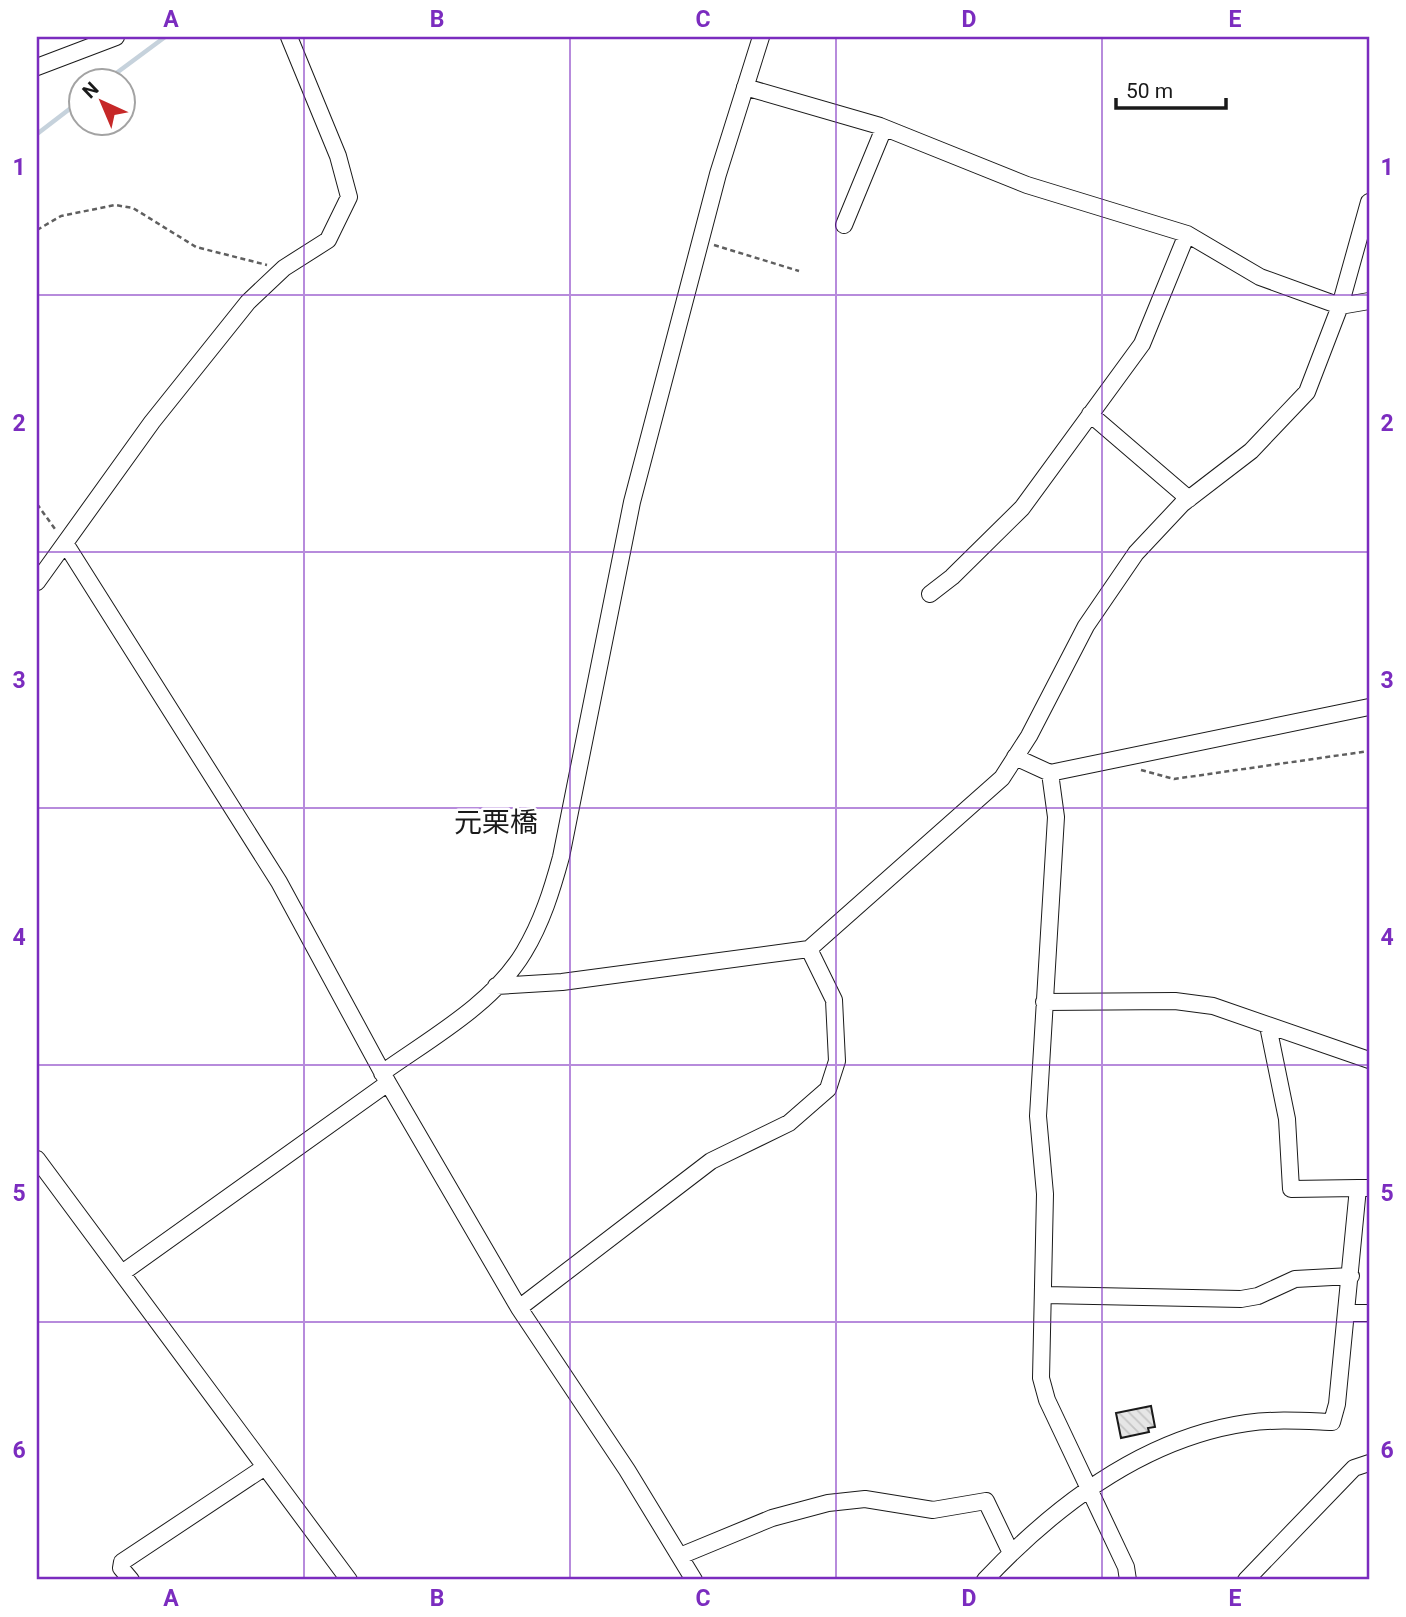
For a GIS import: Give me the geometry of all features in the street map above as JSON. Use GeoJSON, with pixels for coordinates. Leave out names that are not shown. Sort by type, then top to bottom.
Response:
{"type":"FeatureCollection","features":[{"type":"Feature","properties":{"kind":"street"},"geometry":{"type":"LineString","coordinates":[[37,67],[117,37]]}},
{"type":"Feature","properties":{"kind":"street"},"geometry":{"type":"LineString","coordinates":[[37,582],[152,422],[248,302],[284,268],[328,240],[349,197],[338,156],[289,37]]}},
{"type":"Feature","properties":{"kind":"street"},"geometry":{"type":"LineString","coordinates":[[122,1273],[385,1078],[471,1009],[496,986],[523,954],[538,925],[561,857],[618,563],[701,241],[761,37]]}},
{"type":"Feature","properties":{"kind":"street"},"geometry":{"type":"LineString","coordinates":[[745,87],[884,128],[1027,185],[1187,234],[1260,277],[1340,306],[1369,301]]}},
{"type":"Feature","properties":{"kind":"street"},"geometry":{"type":"LineString","coordinates":[[844,225],[884,128]]}},
{"type":"Feature","properties":{"kind":"street"},"geometry":{"type":"LineString","coordinates":[[496,986],[562,982],[809,949],[1002,778],[1086,625],[1136,553],[1189,499],[1251,451],[1307,392],[1340,306],[1369,202]]}},
{"type":"Feature","properties":{"kind":"street"},"geometry":{"type":"LineString","coordinates":[[930,594],[952,577],[1021,508],[1142,344],[1187,234]]}},
{"type":"Feature","properties":{"kind":"street"},"geometry":{"type":"LineString","coordinates":[[1090,414],[1189,499]]}},
{"type":"Feature","properties":{"kind":"street"},"geometry":{"type":"LineString","coordinates":[[65,542],[279,881],[385,1078],[519,1308],[627,1470],[694,1580]]}},
{"type":"Feature","properties":{"kind":"street"},"geometry":{"type":"LineString","coordinates":[[1015,757],[1050,773],[1369,707]]}},
{"type":"Feature","properties":{"kind":"street"},"geometry":{"type":"LineString","coordinates":[[1050,773],[1056,817],[1038,1116],[1045,1194],[1045,1295],[1041,1378],[1047,1400],[1126,1567],[1128,1580]]}},
{"type":"Feature","properties":{"kind":"street"},"geometry":{"type":"LineString","coordinates":[[519,1308],[711,1161],[789,1122],[828,1088],[837,1062],[834,1000],[809,949]]}},
{"type":"Feature","properties":{"kind":"street"},"geometry":{"type":"LineString","coordinates":[[1044,1002],[1175,1001],[1213,1006],[1369,1060]]}},
{"type":"Feature","properties":{"kind":"street"},"geometry":{"type":"LineString","coordinates":[[985,1580],[1011,1553],[1089,1488],[1198,1434],[1245,1423],[1282,1420],[1332,1422],[1364,1188],[1291,1189],[1287,1119],[1268,1027]]}},
{"type":"Feature","properties":{"kind":"street"},"geometry":{"type":"LineString","coordinates":[[37,1159],[349,1580]]}},
{"type":"Feature","properties":{"kind":"street"},"geometry":{"type":"LineString","coordinates":[[1045,1295],[1241,1299],[1258,1296],[1295,1279],[1351,1276]]}},
{"type":"Feature","properties":{"kind":"street"},"geometry":{"type":"LineString","coordinates":[[1347,1313],[1369,1312]]}},
{"type":"Feature","properties":{"kind":"street"},"geometry":{"type":"LineString","coordinates":[[1246,1580],[1354,1468],[1369,1463]]}},
{"type":"Feature","properties":{"kind":"street"},"geometry":{"type":"LineString","coordinates":[[131,1580],[121,1568],[122,1562],[265,1467]]}},
{"type":"Feature","properties":{"kind":"street"},"geometry":{"type":"LineString","coordinates":[[680,1556],[772,1518],[828,1503],[864,1499],[933,1510],[986,1501],[1011,1553]]}},
{"type":"Feature","properties":{"kind":"path"},"geometry":{"type":"LineString","coordinates":[[37,230],[61,216],[115,205],[133,208],[196,247],[284,268]]}},
{"type":"Feature","properties":{"kind":"path"},"geometry":{"type":"LineString","coordinates":[[701,241],[799,271]]}},
{"type":"Feature","properties":{"kind":"path"},"geometry":{"type":"LineString","coordinates":[[37,504],[65,542]]}},
{"type":"Feature","properties":{"kind":"path"},"geometry":{"type":"LineString","coordinates":[[1140,770],[1174,779],[1369,751]]}},
{"type":"Feature","properties":{"kind":"building"},"geometry":{"type":"Polygon","coordinates":[[[1151,1406],[1155,1427],[1148,1428],[1149,1432],[1121,1438],[1116,1413],[1151,1406]]]}},
{"type":"Feature","properties":{"kind":"waterway"},"geometry":{"type":"LineString","coordinates":[[126,66],[165,37]]}},
{"type":"Feature","properties":{"kind":"waterway"},"geometry":{"type":"LineString","coordinates":[[37,134],[66,112]]}},
{"type":"Feature","properties":{"kind":"district","name":"元栗橋"},"geometry":{"type":"Point","coordinates":[496,822]}}]}
